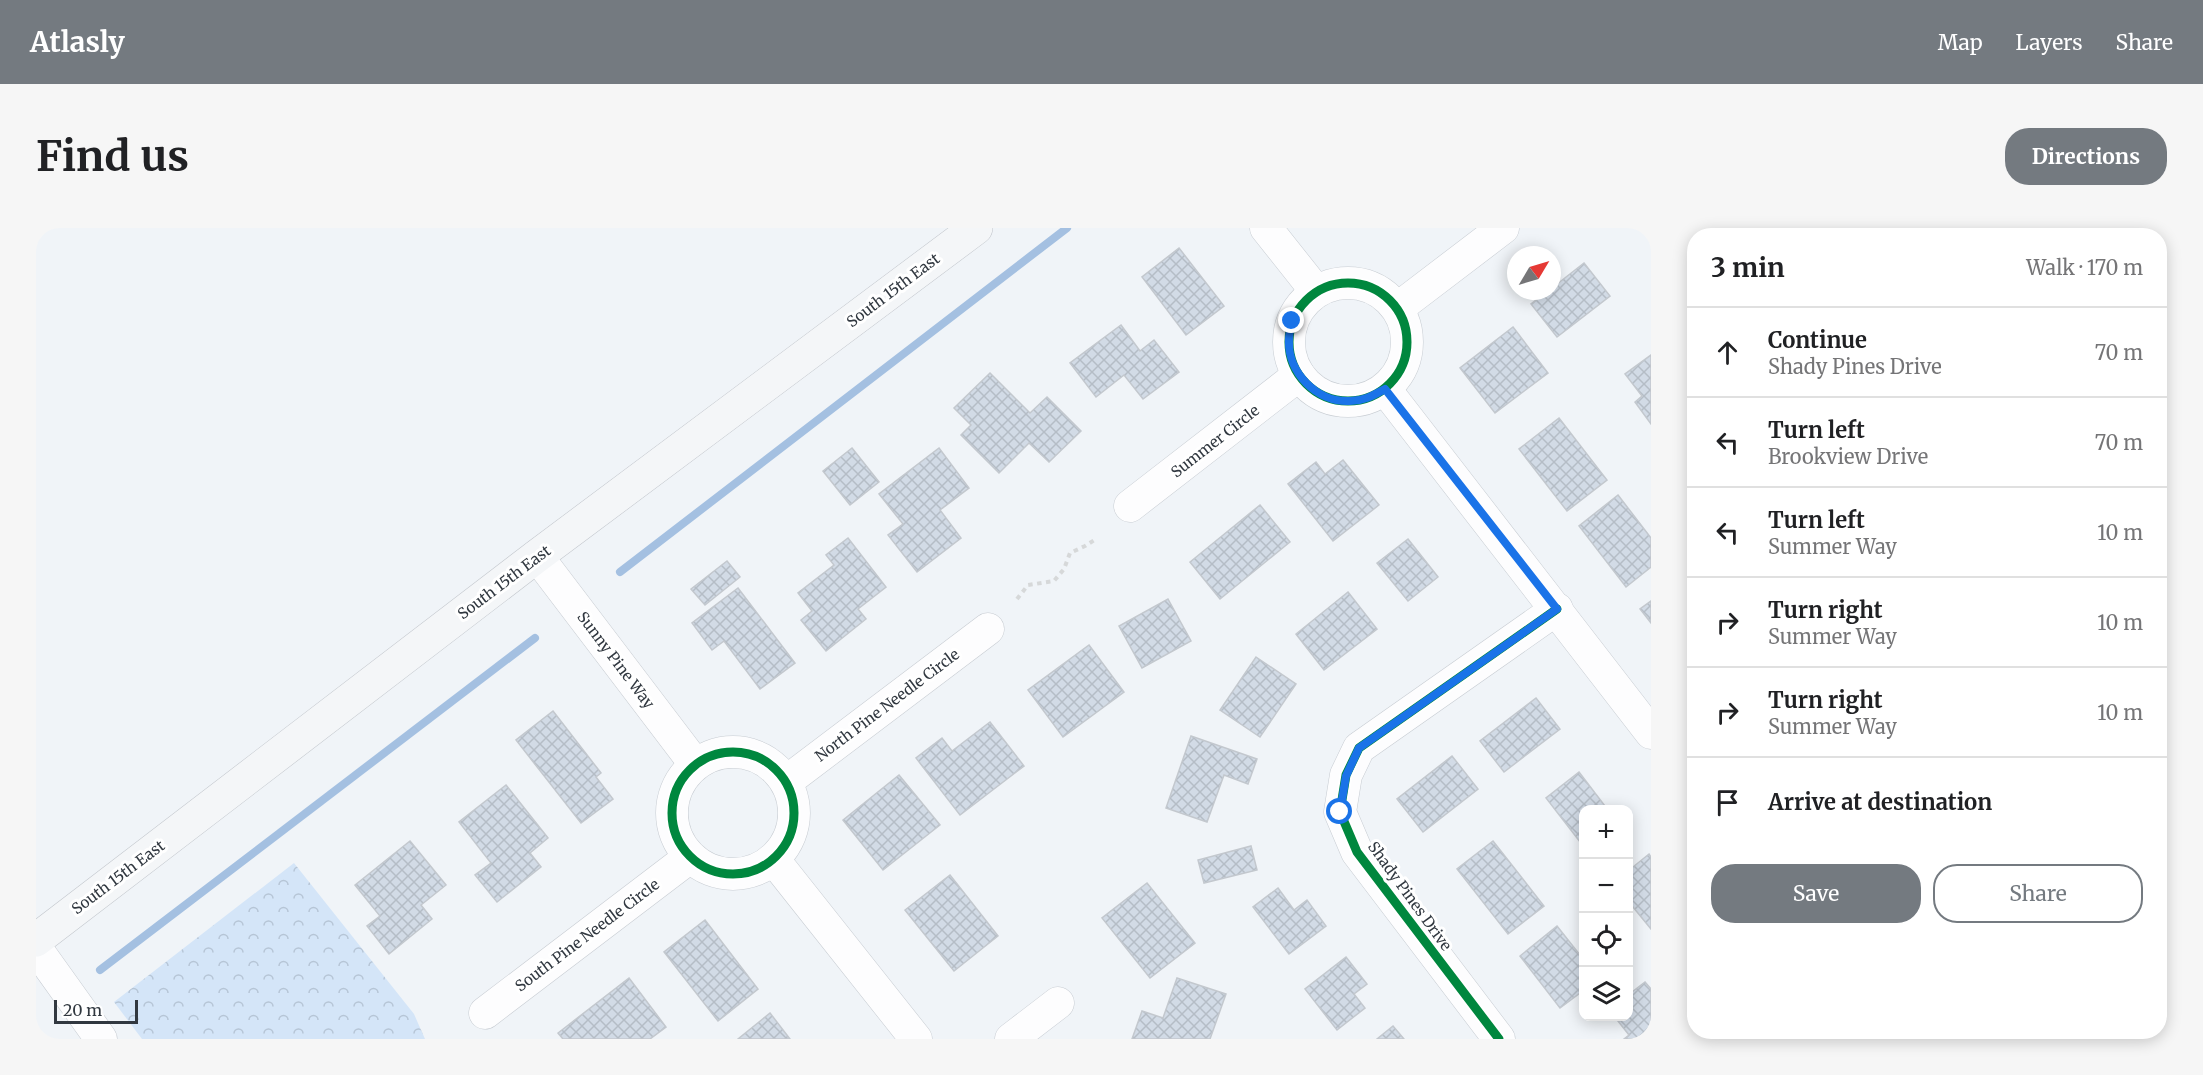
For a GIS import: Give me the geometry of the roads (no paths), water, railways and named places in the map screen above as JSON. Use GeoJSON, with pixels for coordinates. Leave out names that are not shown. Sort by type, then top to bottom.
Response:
{"type":"FeatureCollection","features":[{"type":"Feature","properties":{"kind":"main road","name":"South 15th East"},"geometry":{"type":"LineString","coordinates":[[36,940],[537,556],[976,228]]}},
{"type":"Feature","properties":{"kind":"street"},"geometry":{"type":"LineString","coordinates":[[1266,228],[1316,291]]}},
{"type":"Feature","properties":{"kind":"street"},"geometry":{"type":"LineString","coordinates":[[1398,308],[1503,228]]}},
{"type":"Feature","properties":{"kind":"street"},"geometry":{"type":"LineString","coordinates":[[1351,282],[1369,286],[1385,295],[1398,308],[1406,324],[1408,342],[1406,360],[1397,376],[1385,389],[1368,399],[1349,402],[1330,399],[1312,390],[1299,375],[1291,358],[1288,339],[1292,321],[1302,304],[1316,291],[1332,284],[1351,282]]}},
{"type":"Feature","properties":{"kind":"street","name":"Summer Circle"},"geometry":{"type":"LineString","coordinates":[[1130,506],[1299,375]]}},
{"type":"Feature","properties":{"kind":"street"},"geometry":{"type":"LineString","coordinates":[[1385,389],[1651,733]]}},
{"type":"Feature","properties":{"kind":"street","name":"Sunny Pine Way"},"geometry":{"type":"LineString","coordinates":[[537,556],[695,764]]}},
{"type":"Feature","properties":{"kind":"street","name":"Shady Pines Drive"},"geometry":{"type":"LineString","coordinates":[[1499,1039],[1357,852],[1340,812],[1346,776],[1359,748],[1557,609]]}},
{"type":"Feature","properties":{"kind":"street","name":"North Pine Needle Circle"},"geometry":{"type":"LineString","coordinates":[[786,782],[988,629]]}},
{"type":"Feature","properties":{"kind":"street"},"geometry":{"type":"LineString","coordinates":[[734,751],[755,755],[773,765],[786,782],[794,801],[794,822],[788,843],[774,860],[759,869],[741,874],[723,874],[705,868],[690,857],[678,840],[672,820],[673,799],[681,780],[695,764],[713,754],[734,751]]}},
{"type":"Feature","properties":{"kind":"street","name":"South Pine Needle Circle"},"geometry":{"type":"LineString","coordinates":[[485,1013],[690,857]]}},
{"type":"Feature","properties":{"kind":"street"},"geometry":{"type":"LineString","coordinates":[[774,860],[916,1039]]}},
{"type":"Feature","properties":{"kind":"street"},"geometry":{"type":"LineString","coordinates":[[36,948],[101,1039]]}},
{"type":"Feature","properties":{"kind":"street"},"geometry":{"type":"LineString","coordinates":[[1011,1039],[1058,1003]]}},
{"type":"Feature","properties":{"kind":"waterway"},"geometry":{"type":"LineString","coordinates":[[620,572],[1067,228]]}},
{"type":"Feature","properties":{"kind":"waterway"},"geometry":{"type":"LineString","coordinates":[[100,970],[535,638]]}}]}
